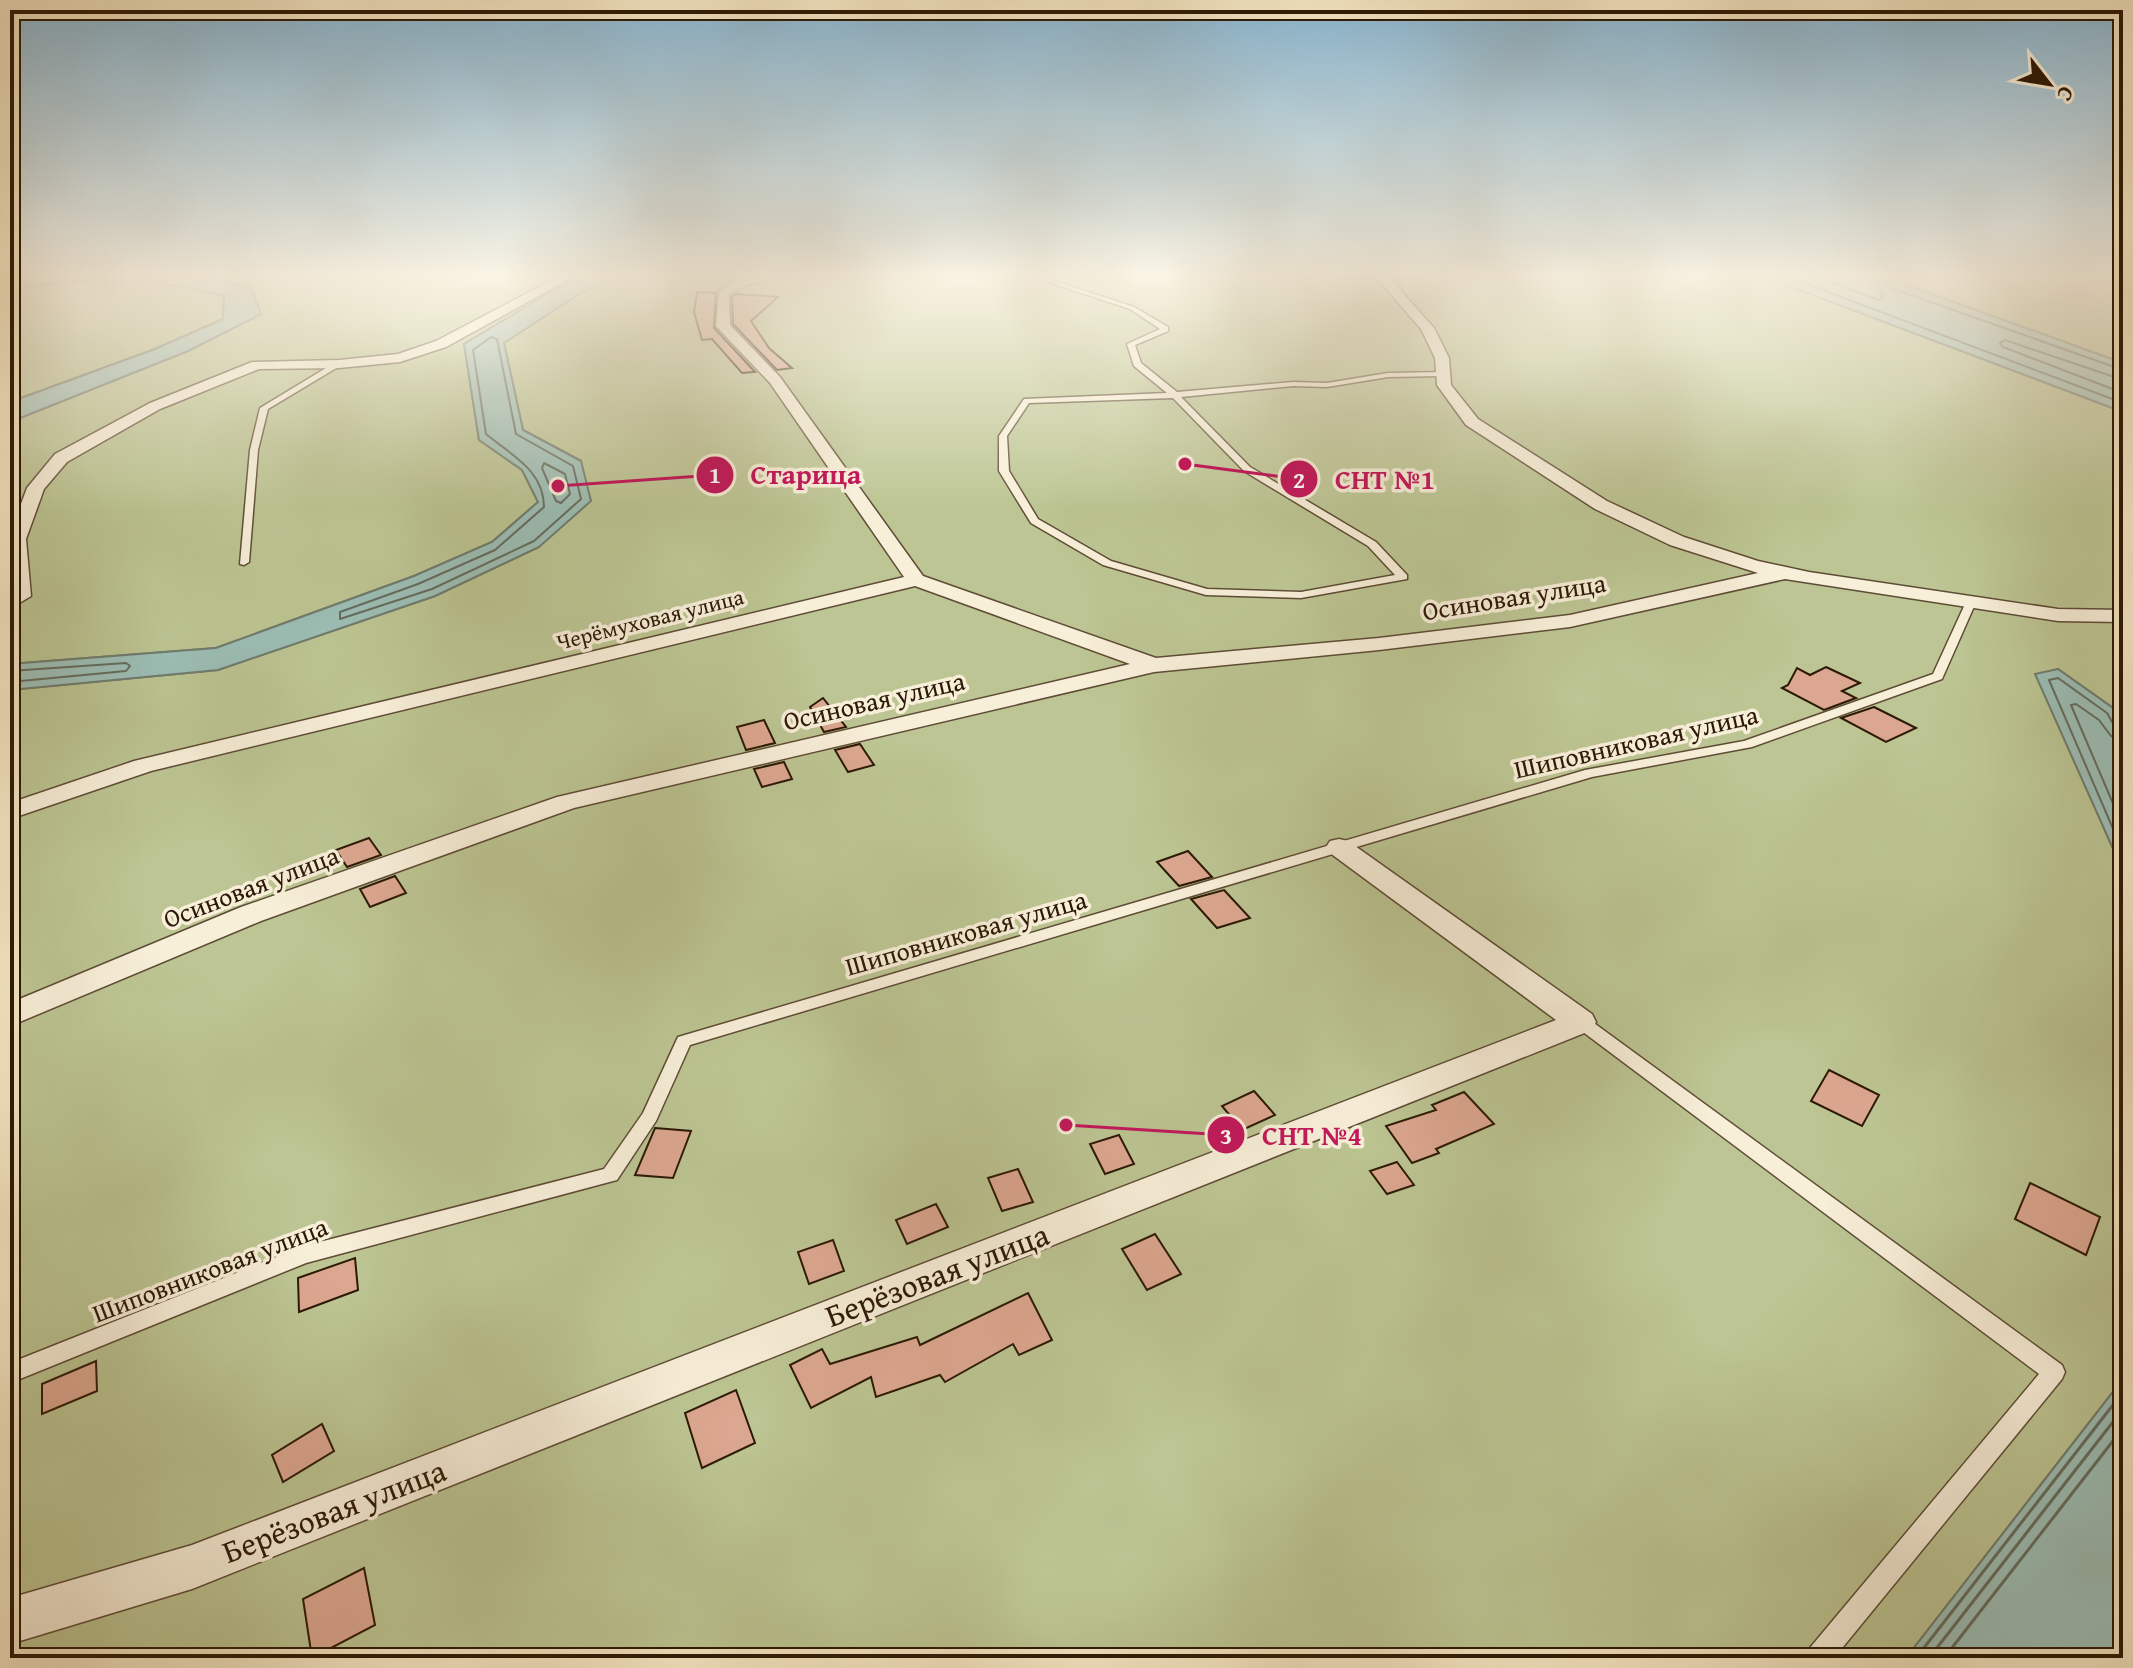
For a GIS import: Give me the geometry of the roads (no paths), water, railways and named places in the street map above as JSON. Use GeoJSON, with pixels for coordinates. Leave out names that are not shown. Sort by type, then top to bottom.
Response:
{"type":"FeatureCollection","features":[{"type":"Feature","properties":{"kind":"street"},"geometry":{"type":"LineString","coordinates":[[21,596],[17,539],[36,488],[61,458],[155,406],[257,365],[339,364],[409,355]]}},
{"type":"Feature","properties":{"kind":"street"},"geometry":{"type":"LineString","coordinates":[[751,355],[775,380],[916,580],[1154,665]]}},
{"type":"Feature","properties":{"kind":"street"},"geometry":{"type":"LineString","coordinates":[[1440,355],[1444,385],[1472,422],[1601,505],[1677,541],[1784,573],[2058,615],[2123,616]]}},
{"type":"Feature","properties":{"kind":"street","name":"Осиновая улица"},"geometry":{"type":"LineString","coordinates":[[10,1015],[251,914],[566,802],[1154,665],[1379,644],[1570,621],[1784,573]]}},
{"type":"Feature","properties":{"kind":"street","name":"Черёмуховая улица"},"geometry":{"type":"LineString","coordinates":[[10,811],[143,766],[916,580]]}},
{"type":"Feature","properties":{"kind":"street"},"geometry":{"type":"LineString","coordinates":[[1339,847],[1581,1022]]}},
{"type":"Feature","properties":{"kind":"street","name":"Берёзовая улица"},"geometry":{"type":"LineString","coordinates":[[10,1621],[192,1567],[1581,1022]]}},
{"type":"Feature","properties":{"kind":"lane"},"geometry":{"type":"LineString","coordinates":[[1134,355],[1137,364],[1175,395],[1247,469],[1372,544],[1403,577],[1301,595],[1206,592],[1107,563],[1034,521],[1004,471],[1003,436],[1027,401],[1175,395],[1293,384],[1327,385],[1388,375],[1442,374]]}},
{"type":"Feature","properties":{"kind":"lane"},"geometry":{"type":"LineString","coordinates":[[244,562],[254,450],[264,408],[339,364]]}},
{"type":"Feature","properties":{"kind":"lane","name":"Шиповниковая улица"},"geometry":{"type":"LineString","coordinates":[[10,1373],[304,1255],[610,1175],[650,1116],[684,1041],[1590,773],[1747,744],[1938,676],[1971,602]]}},
{"type":"Feature","properties":{"kind":"lane"},"geometry":{"type":"LineString","coordinates":[[1581,1022],[2054,1372],[1818,1658]]}},
{"type":"Feature","properties":{"kind":"water"},"geometry":{"type":"Polygon","coordinates":[[[139,355],[178,355],[10,422],[10,402],[139,355]]]}},
{"type":"Feature","properties":{"kind":"water"},"geometry":{"type":"Polygon","coordinates":[[[466,355],[507,355],[523,430],[581,461],[591,501],[539,547],[435,596],[218,670],[10,690],[10,664],[216,648],[414,576],[492,542],[538,502],[522,470],[479,440],[466,355]]]}},
{"type":"Feature","properties":{"kind":"water"},"geometry":{"type":"Polygon","coordinates":[[[1971,355],[2100,355],[2123,363],[2123,412],[1971,355]]]}},
{"type":"Feature","properties":{"kind":"water"},"geometry":{"type":"Polygon","coordinates":[[[2058,669],[2113,708],[2123,727],[2123,871],[2035,674],[2058,669]]]}},
{"type":"Feature","properties":{"kind":"water"},"geometry":{"type":"Polygon","coordinates":[[[2123,1379],[2123,1658],[1906,1658],[2123,1379]]]}},
{"type":"Feature","properties":{"kind":"place","name":"СНТ №1"},"geometry":{"type":"Point","coordinates":[1185,464]}},
{"type":"Feature","properties":{"kind":"place","name":"Старица"},"geometry":{"type":"Point","coordinates":[558,486]}},
{"type":"Feature","properties":{"kind":"place","name":"СНТ №4"},"geometry":{"type":"Point","coordinates":[1066,1125]}}]}
